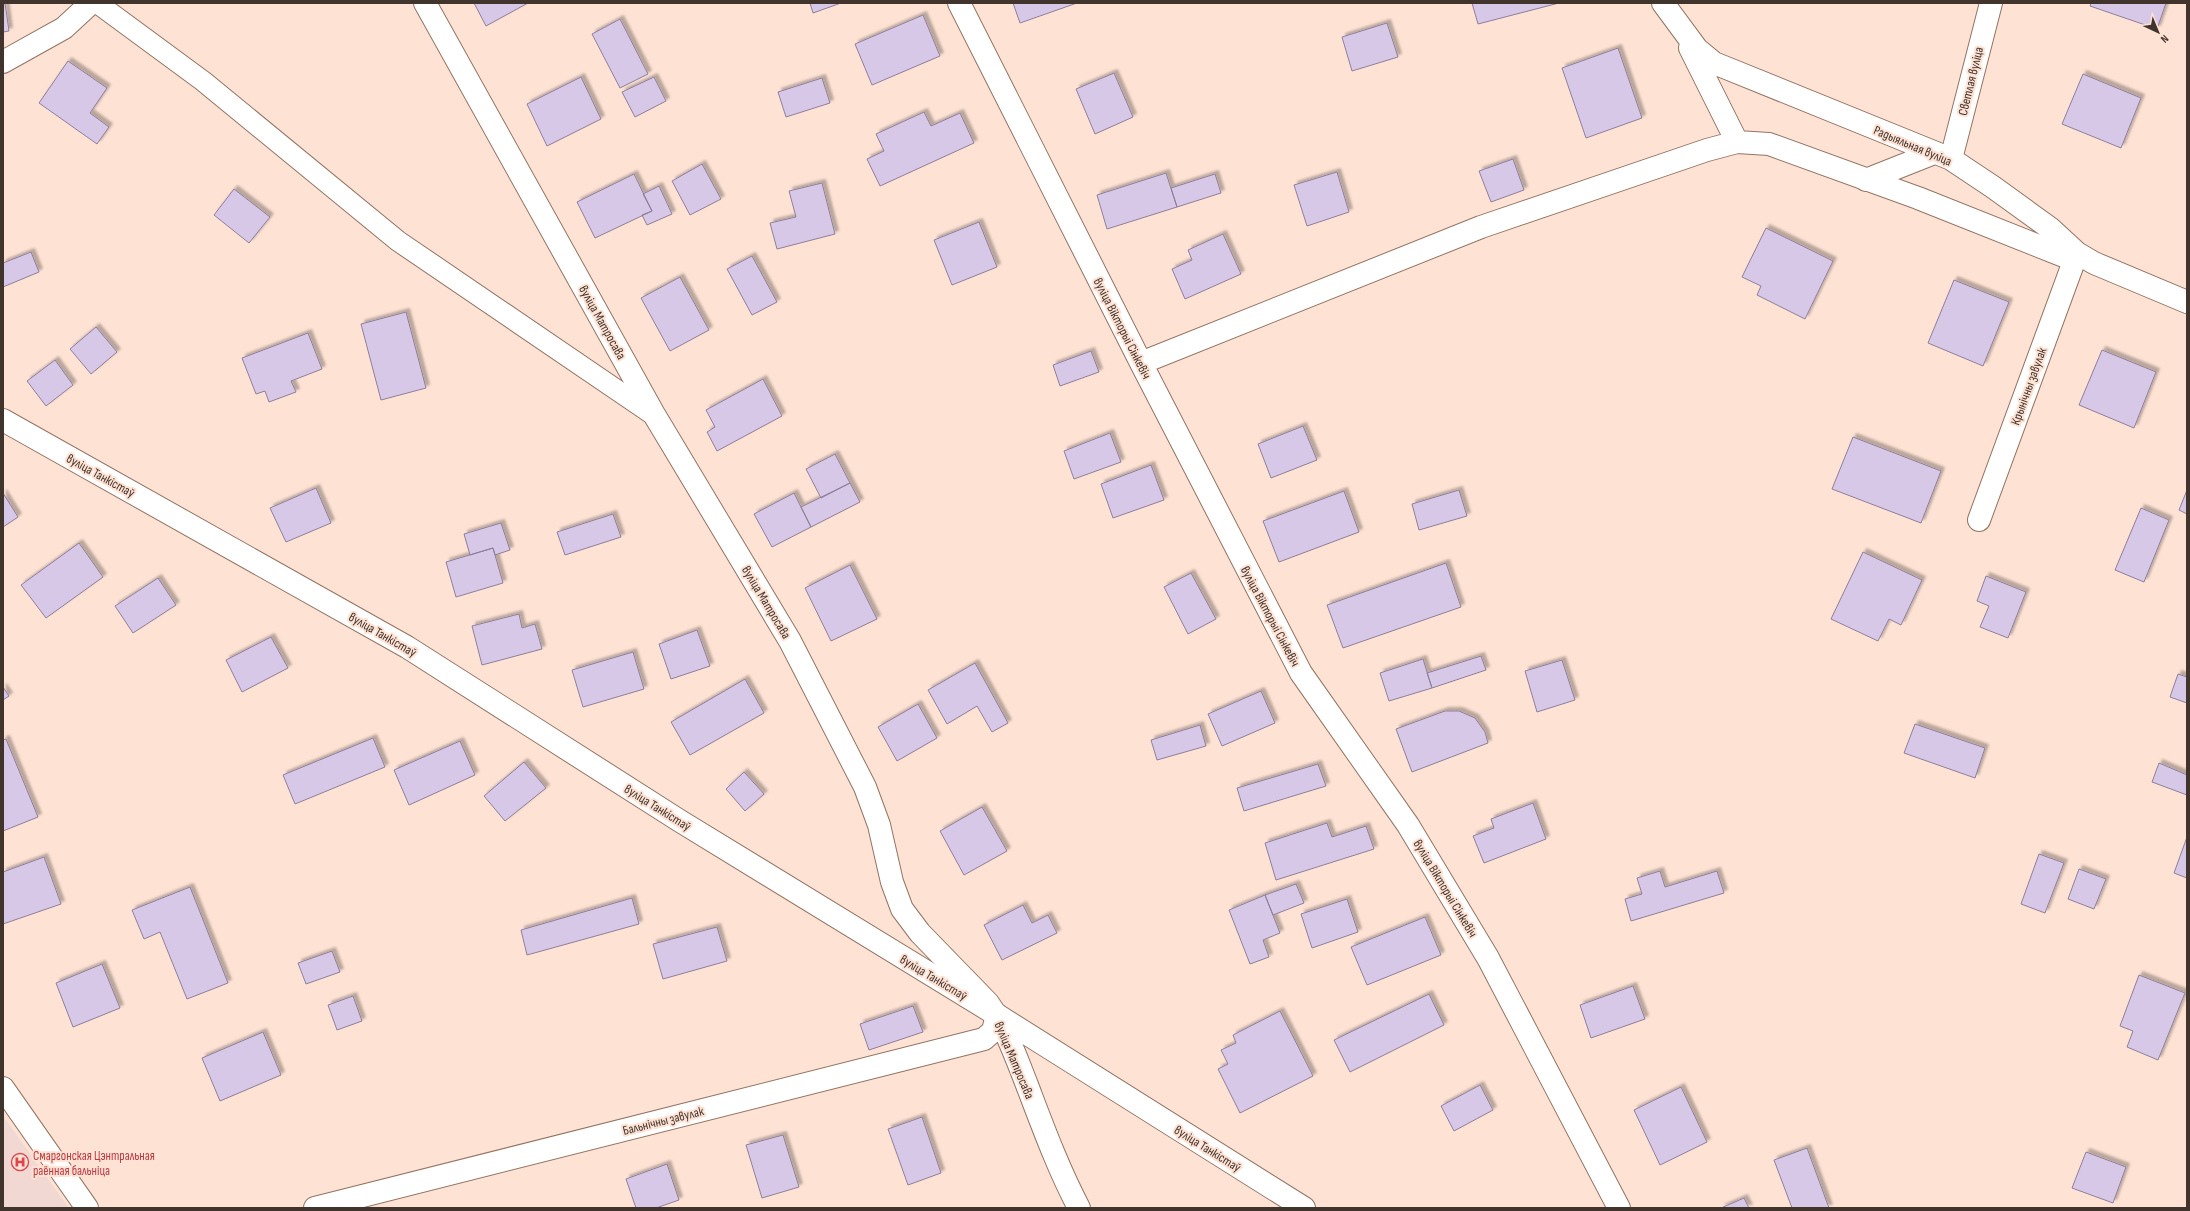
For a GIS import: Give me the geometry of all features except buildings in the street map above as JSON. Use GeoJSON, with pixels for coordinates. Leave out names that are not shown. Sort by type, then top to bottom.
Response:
{"type":"FeatureCollection","features":[{"type":"Feature","properties":{"kind":"street"},"geometry":{"type":"LineString","coordinates":[[3,62],[64,28],[91,3]]}},
{"type":"Feature","properties":{"kind":"street","name":"вуліца Матросава"},"geometry":{"type":"LineString","coordinates":[[425,3],[655,416],[790,641],[865,787],[879,825],[892,882],[902,909],[920,933],[988,1003],[997,1015],[1010,1041],[1061,1174],[1079,1208]]}},
{"type":"Feature","properties":{"kind":"street","name":"вуліца Вікторыі Сінкевіч"},"geometry":{"type":"LineString","coordinates":[[959,3],[1141,363],[1301,673],[1408,825],[1488,958],[1619,1208]]}},
{"type":"Feature","properties":{"kind":"street","name":"Радыяльная вуліца"},"geometry":{"type":"LineString","coordinates":[[1663,3],[1682,32],[1697,49],[1714,63],[1942,156],[1993,187],[2051,229],[2075,257],[2094,263],[2187,302]]}},
{"type":"Feature","properties":{"kind":"street","name":"Светлая вуліца"},"geometry":{"type":"LineString","coordinates":[[1942,156],[1991,3]]}},
{"type":"Feature","properties":{"kind":"street"},"geometry":{"type":"LineString","coordinates":[[1682,32],[1737,142]]}},
{"type":"Feature","properties":{"kind":"street"},"geometry":{"type":"LineString","coordinates":[[1141,363],[1481,227],[1707,150],[1737,142],[1769,144],[2075,257]]}},
{"type":"Feature","properties":{"kind":"street"},"geometry":{"type":"LineString","coordinates":[[1866,180],[1942,156]]}},
{"type":"Feature","properties":{"kind":"street","name":"Крынічны завулак"},"geometry":{"type":"LineString","coordinates":[[1979,520],[2075,257]]}},
{"type":"Feature","properties":{"kind":"street","name":"вуліца Танкістаў"},"geometry":{"type":"LineString","coordinates":[[3,420],[408,647],[686,826],[997,1015],[1304,1208]]}},
{"type":"Feature","properties":{"kind":"street","name":"Бальнічны завулак"},"geometry":{"type":"LineString","coordinates":[[315,1208],[984,1039],[993,1031],[997,1015]]}},
{"type":"Feature","properties":{"kind":"street"},"geometry":{"type":"LineString","coordinates":[[3,1088],[87,1208]]}},
{"type":"Feature","properties":{"kind":"lane"},"geometry":{"type":"LineString","coordinates":[[97,3],[203,81],[398,241],[655,416]]}},
{"type":"Feature","properties":{"kind":"shaded area","name":"Смаргонская Цэнтральная раённая бальніца"},"geometry":{"type":"Polygon","coordinates":[[[3,1116],[69,1208],[3,1208],[3,1116]]]}},
{"type":"Feature","properties":{"kind":"place","name":"Смаргонская Цэнтральная раённая бальніца"},"geometry":{"type":"Point","coordinates":[20,1162]}}]}
